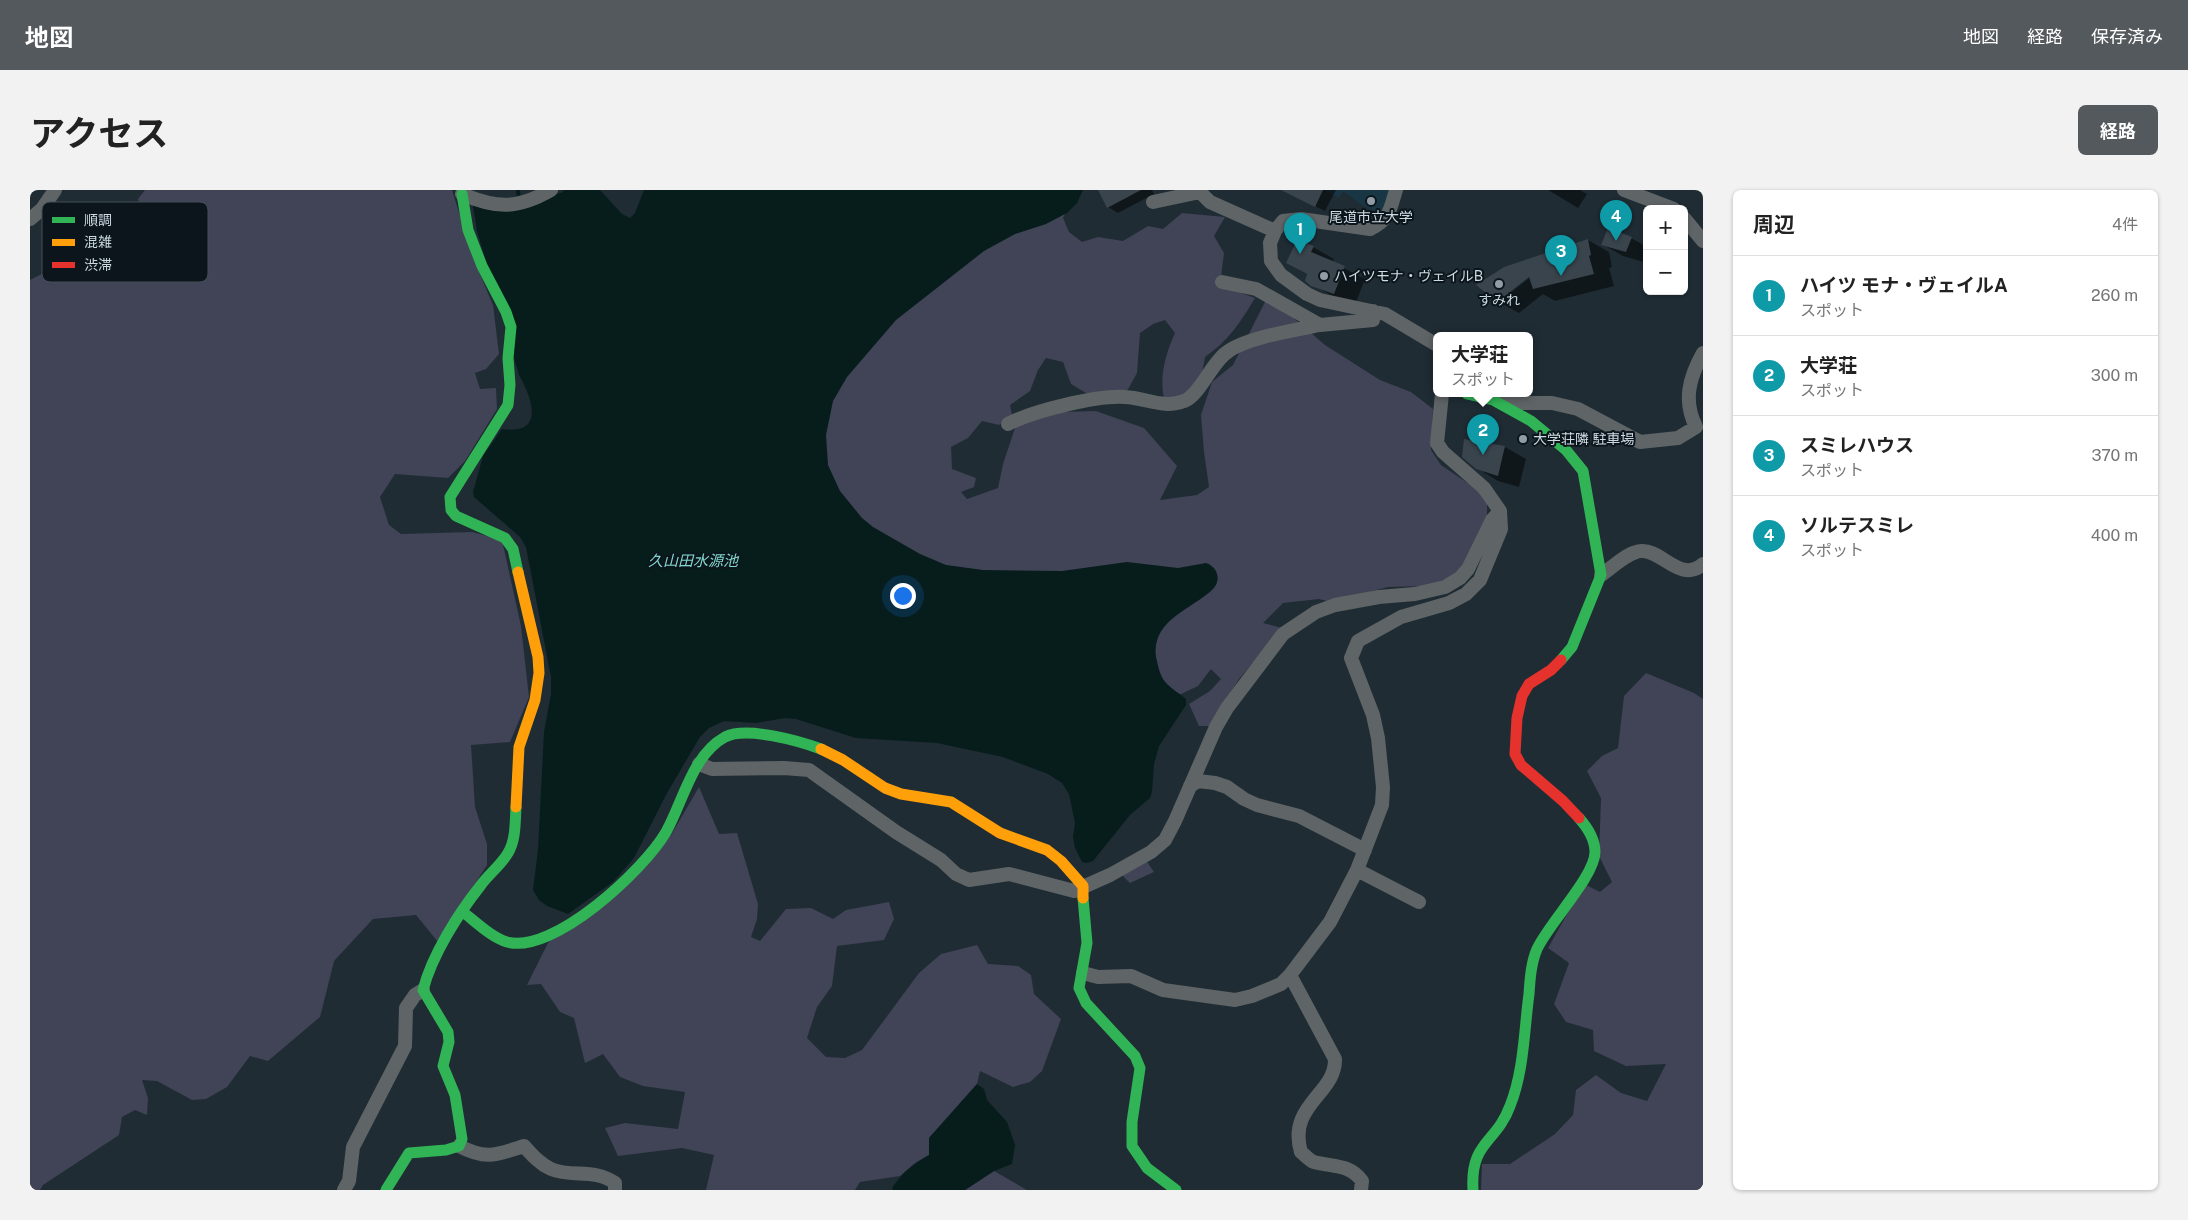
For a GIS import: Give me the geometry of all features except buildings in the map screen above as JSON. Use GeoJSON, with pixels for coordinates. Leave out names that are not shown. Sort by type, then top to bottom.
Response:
{"type":"FeatureCollection","features":[{"type":"Feature","properties":{"kind":"street"},"geometry":{"type":"LineString","coordinates":[[47,202],[55,190]]}},
{"type":"Feature","properties":{"kind":"street"},"geometry":{"type":"LineString","coordinates":[[386,1190],[409,1153],[418,1151],[446,1152],[459,1146],[462,1139],[455,1095],[443,1066],[450,1042],[448,1032],[424,990],[428,971],[441,946],[480,886],[509,852],[515,830],[519,747],[536,700],[539,673],[538,657],[513,549],[505,538],[456,516],[451,510],[450,497],[508,405],[510,385],[508,358],[511,326],[506,312],[482,266],[472,239],[465,196],[486,203],[514,206],[532,201],[551,190]]}},
{"type":"Feature","properties":{"kind":"street"},"geometry":{"type":"LineString","coordinates":[[1396,190],[1386,219],[1370,228],[1290,219],[1279,224],[1270,244],[1271,261],[1281,275],[1307,294],[1320,300],[1385,314],[1433,343]]}},
{"type":"Feature","properties":{"kind":"street"},"geometry":{"type":"LineString","coordinates":[[1624,190],[1665,205]]}},
{"type":"Feature","properties":{"kind":"street"},"geometry":{"type":"LineString","coordinates":[[1153,202],[1200,192],[1210,202],[1275,231]]}},
{"type":"Feature","properties":{"kind":"street"},"geometry":{"type":"LineString","coordinates":[[30,219],[42,209]]}},
{"type":"Feature","properties":{"kind":"street"},"geometry":{"type":"LineString","coordinates":[[1688,223],[1703,241]]}},
{"type":"Feature","properties":{"kind":"street"},"geometry":{"type":"LineString","coordinates":[[1222,282],[1256,290],[1320,325]]}},
{"type":"Feature","properties":{"kind":"street"},"geometry":{"type":"LineString","coordinates":[[1008,424],[1026,415],[1104,398],[1126,396],[1169,405],[1187,401],[1217,360],[1235,346],[1320,325],[1373,320],[1373,311]]}},
{"type":"Feature","properties":{"kind":"street"},"geometry":{"type":"LineString","coordinates":[[1493,400],[1503,399],[1520,403],[1552,403],[1578,409],[1640,442],[1678,438],[1699,429],[1689,413],[1689,392],[1693,371],[1703,353]]}},
{"type":"Feature","properties":{"kind":"street"},"geometry":{"type":"LineString","coordinates":[[1083,973],[1098,977],[1131,976],[1163,990],[1235,1000],[1252,996],[1281,984],[1330,922],[1357,870],[1382,805],[1383,787],[1378,738],[1372,715],[1351,658],[1358,641],[1400,617],[1449,602],[1466,594],[1480,580],[1501,529],[1500,511],[1484,488],[1443,452],[1437,443],[1442,397]]}},
{"type":"Feature","properties":{"kind":"street"},"geometry":{"type":"LineString","coordinates":[[1480,397],[1493,400],[1525,418],[1568,451],[1583,471],[1601,576]]}},
{"type":"Feature","properties":{"kind":"street"},"geometry":{"type":"LineString","coordinates":[[698,764],[712,768],[809,770],[896,832],[940,860],[956,874],[969,880],[1009,874],[1074,891],[1110,875],[1152,852],[1165,840],[1216,727],[1227,708],[1282,634],[1316,612],[1335,605],[1379,597],[1415,594],[1445,587],[1460,578],[1468,569],[1492,520],[1500,511]]}},
{"type":"Feature","properties":{"kind":"street"},"geometry":{"type":"LineString","coordinates":[[1473,1190],[1472,1162],[1483,1143],[1509,1110],[1520,1080],[1532,971],[1537,951],[1554,920],[1593,862],[1595,847],[1584,824],[1576,814],[1521,765],[1516,754],[1517,718],[1522,696],[1529,684],[1552,670],[1572,647],[1601,576],[1629,555],[1641,551],[1649,552],[1673,567],[1680,568],[1699,568],[1703,564]]}},
{"type":"Feature","properties":{"kind":"street"},"geometry":{"type":"LineString","coordinates":[[463,912],[508,942],[525,945],[543,940],[581,918],[640,865],[664,836],[698,764],[712,746],[725,737],[741,733],[776,738],[825,750],[894,792],[917,798],[950,801],[1001,833],[1048,850],[1083,886],[1082,899],[1087,939],[1083,973],[1079,988],[1086,1003],[1129,1048],[1140,1068],[1132,1122],[1132,1146],[1147,1168],[1176,1190]]}},
{"type":"Feature","properties":{"kind":"street"},"geometry":{"type":"LineString","coordinates":[[1190,786],[1198,781],[1227,787],[1244,799],[1257,805],[1299,816],[1365,850]]}},
{"type":"Feature","properties":{"kind":"street"},"geometry":{"type":"LineString","coordinates":[[1357,870],[1420,902]]}},
{"type":"Feature","properties":{"kind":"street"},"geometry":{"type":"LineString","coordinates":[[1290,975],[1335,1059],[1336,1068],[1303,1113],[1298,1130],[1300,1152],[1313,1161],[1346,1168],[1356,1173],[1362,1181],[1361,1190]]}},
{"type":"Feature","properties":{"kind":"street"},"geometry":{"type":"LineString","coordinates":[[344,1190],[349,1181],[353,1147],[405,1046],[406,1008],[414,995],[424,990]]}},
{"type":"Feature","properties":{"kind":"street"},"geometry":{"type":"LineString","coordinates":[[459,1146],[475,1154],[491,1156],[524,1146],[535,1159],[552,1169],[604,1175],[615,1183],[615,1190]]}},
{"type":"Feature","properties":{"kind":"shaded area"},"geometry":{"type":"Polygon","coordinates":[[[145,190],[452,190],[474,260],[493,305],[499,354],[486,369],[475,373],[480,389],[496,388],[497,409],[465,461],[448,478],[395,474],[380,497],[389,525],[401,534],[472,532],[502,540],[521,626],[529,697],[510,742],[471,745],[475,807],[487,844],[487,865],[438,942],[416,915],[373,919],[334,961],[320,1017],[268,1061],[250,1056],[227,1087],[206,1099],[192,1100],[157,1081],[142,1080],[148,1098],[147,1115],[135,1110],[122,1117],[119,1135],[43,1185],[40,1190],[30,1190],[30,280],[42,274],[42,282],[208,282],[208,202],[139,202],[138,199],[145,190]]]}},
{"type":"Feature","properties":{"kind":"shaded area","name":"尾道市立大学"},"geometry":{"type":"Polygon","coordinates":[[[1326,190],[1389,190],[1383,215],[1362,205],[1343,191],[1339,198],[1326,190]]]}},
{"type":"Feature","properties":{"kind":"shaded area"},"geometry":{"type":"Polygon","coordinates":[[[1073,196],[1063,218],[1069,232],[1082,242],[1098,237],[1123,241],[1148,226],[1163,229],[1182,213],[1225,217],[1214,236],[1224,253],[1220,285],[1255,298],[1233,330],[1221,344],[1205,357],[1199,390],[1179,403],[1164,398],[1162,381],[1164,365],[1175,333],[1165,320],[1153,324],[1140,333],[1137,373],[1126,393],[1086,393],[1071,384],[1063,362],[1046,358],[1038,370],[1030,391],[1010,405],[1012,415],[999,425],[982,421],[968,438],[951,447],[952,469],[976,478],[974,487],[961,492],[967,499],[998,488],[1003,464],[1016,425],[1061,412],[1096,411],[1144,428],[1177,466],[1160,500],[1197,495],[1209,487],[1201,415],[1212,382],[1233,365],[1266,300],[1289,314],[1325,345],[1380,380],[1411,392],[1433,409],[1431,450],[1441,465],[1475,488],[1487,500],[1487,519],[1475,568],[1428,586],[1388,587],[1331,602],[1319,599],[1283,603],[1263,623],[1282,628],[1239,679],[1210,726],[1199,726],[1189,704],[1210,691],[1221,679],[1211,669],[1198,686],[1179,695],[1148,671],[1178,568],[964,578],[836,513],[813,415],[892,298],[1073,196]]]}},
{"type":"Feature","properties":{"kind":"shaded area"},"geometry":{"type":"Polygon","coordinates":[[[1646,673],[1694,693],[1703,699],[1703,1190],[1481,1190],[1482,1164],[1510,1164],[1555,1134],[1573,1115],[1576,1090],[1596,1075],[1621,1093],[1647,1101],[1666,1064],[1626,1066],[1594,1051],[1593,1030],[1566,1022],[1554,1004],[1569,963],[1548,948],[1584,884],[1600,892],[1612,882],[1599,856],[1601,798],[1587,771],[1602,756],[1618,748],[1624,696],[1646,673]]]}},
{"type":"Feature","properties":{"kind":"shaded area"},"geometry":{"type":"Polygon","coordinates":[[[699,787],[719,834],[737,833],[758,904],[757,919],[751,937],[760,941],[786,909],[811,908],[833,919],[846,910],[889,902],[894,919],[884,940],[837,946],[832,986],[817,1007],[807,1038],[826,1057],[845,1058],[862,1050],[919,973],[941,954],[977,945],[988,964],[1018,966],[1031,975],[1034,994],[1061,1019],[1042,1071],[1030,1082],[1013,1087],[980,1071],[977,1084],[929,1138],[929,1155],[915,1163],[900,1176],[860,1182],[855,1190],[706,1190],[714,1155],[682,1148],[618,1156],[605,1128],[625,1123],[678,1129],[685,1092],[643,1086],[620,1077],[603,1054],[585,1063],[574,1018],[560,1012],[541,984],[527,985],[548,943],[671,835],[699,787]]]}},
{"type":"Feature","properties":{"kind":"shaded area"},"geometry":{"type":"Polygon","coordinates":[[[1146,860],[1154,872],[1130,883],[1119,872],[1146,860]]]}},
{"type":"Feature","properties":{"kind":"shaded area"},"geometry":{"type":"Polygon","coordinates":[[[994,1171],[1027,1190],[965,1190],[994,1171]]]}},
{"type":"Feature","properties":{"kind":"water","name":"久山田水源池"},"geometry":{"type":"Polygon","coordinates":[[[564,190],[600,190],[622,214],[630,218],[635,213],[644,190],[1083,190],[1077,203],[1067,213],[1046,224],[1015,234],[984,251],[896,320],[847,377],[833,401],[826,435],[828,465],[840,491],[862,518],[873,527],[920,554],[946,565],[983,570],[1062,571],[1127,562],[1178,568],[1206,563],[1216,571],[1218,579],[1212,590],[1166,625],[1156,645],[1156,657],[1165,682],[1186,699],[1186,705],[1159,746],[1154,764],[1150,798],[1130,815],[1093,861],[1082,862],[1075,848],[1073,837],[1075,823],[1069,794],[1062,783],[1048,774],[1003,757],[937,743],[856,738],[796,719],[785,718],[756,723],[724,721],[709,728],[700,737],[667,793],[634,858],[613,882],[568,914],[547,906],[539,900],[533,890],[538,850],[544,732],[551,694],[551,677],[526,547],[520,537],[474,497],[473,492],[483,456],[502,429],[516,429],[525,426],[530,421],[532,413],[528,394],[519,375],[477,231],[473,206],[561,193],[564,190]]]}},
{"type":"Feature","properties":{"kind":"water"},"geometry":{"type":"Polygon","coordinates":[[[977,1084],[984,1089],[987,1100],[1007,1122],[1015,1145],[1012,1164],[994,1171],[965,1190],[893,1190],[892,1188],[904,1173],[929,1155],[929,1138],[977,1084]]]}},
{"type":"Feature","properties":{"kind":"waterway"},"geometry":{"type":"LineString","coordinates":[[518,190],[519,201]]}},
{"type":"Feature","properties":{"kind":"traffic: fast"},"geometry":{"type":"LineString","coordinates":[[462,194],[468,230],[482,266],[506,312],[511,327],[508,358],[510,385],[508,405],[450,497],[451,510],[456,516],[505,538],[513,549],[518,572]]}},
{"type":"Feature","properties":{"kind":"traffic: fast"},"geometry":{"type":"LineString","coordinates":[[1480,397],[1493,400],[1531,421],[1566,450],[1583,471],[1601,575],[1572,647],[1561,660]]}},
{"type":"Feature","properties":{"kind":"traffic: fast"},"geometry":{"type":"LineString","coordinates":[[463,912],[489,933],[507,942],[526,943],[548,936],[572,923],[596,906],[618,887],[655,848],[666,832],[696,767],[704,755],[725,737],[746,733],[759,734],[800,742],[821,749]]}},
{"type":"Feature","properties":{"kind":"traffic: fast"},"geometry":{"type":"LineString","coordinates":[[386,1190],[409,1153],[446,1150],[459,1146],[462,1139],[455,1095],[443,1066],[449,1042],[448,1032],[423,990],[439,949],[455,922],[472,896],[502,862],[511,848],[515,831],[516,807]]}},
{"type":"Feature","properties":{"kind":"traffic: fast"},"geometry":{"type":"LineString","coordinates":[[1473,1190],[1473,1174],[1480,1152],[1504,1119],[1515,1093],[1521,1065],[1530,977],[1535,954],[1543,938],[1588,874],[1593,862],[1594,843],[1588,830],[1579,818]]}},
{"type":"Feature","properties":{"kind":"traffic: fast"},"geometry":{"type":"LineString","coordinates":[[1083,898],[1087,943],[1079,988],[1086,1003],[1135,1056],[1140,1068],[1132,1122],[1132,1146],[1147,1168],[1176,1190]]}},
{"type":"Feature","properties":{"kind":"traffic: slow"},"geometry":{"type":"LineString","coordinates":[[516,807],[519,747],[535,700],[539,673],[538,657],[518,572]]}},
{"type":"Feature","properties":{"kind":"traffic: slow"},"geometry":{"type":"LineString","coordinates":[[821,749],[843,760],[885,788],[901,794],[951,802],[1000,833],[1047,850],[1061,861],[1083,886],[1083,898]]}},
{"type":"Feature","properties":{"kind":"traffic: jam"},"geometry":{"type":"LineString","coordinates":[[1561,660],[1551,670],[1529,684],[1522,696],[1517,718],[1515,754],[1521,765],[1563,801],[1579,818]]}},
{"type":"Feature","properties":{"kind":"place","name":"尾道市立大学"},"geometry":{"type":"Point","coordinates":[1371,201]}},
{"type":"Feature","properties":{"kind":"place","name":"ソルテスミレ"},"geometry":{"type":"Point","coordinates":[1616,241]}},
{"type":"Feature","properties":{"kind":"place","name":"ハイツ モナ・ヴェイルA"},"geometry":{"type":"Point","coordinates":[1300,254]}},
{"type":"Feature","properties":{"kind":"place","name":"ハイツモナ・ヴェイルB"},"geometry":{"type":"Point","coordinates":[1324,276]}},
{"type":"Feature","properties":{"kind":"place","name":"スミレハウス"},"geometry":{"type":"Point","coordinates":[1561,276]}},
{"type":"Feature","properties":{"kind":"place","name":"すみれ"},"geometry":{"type":"Point","coordinates":[1499,284]}},
{"type":"Feature","properties":{"kind":"place","name":"大学荘隣 駐車場"},"geometry":{"type":"Point","coordinates":[1523,439]}},
{"type":"Feature","properties":{"kind":"place","name":"大学荘"},"geometry":{"type":"Point","coordinates":[1483,455]}}]}
